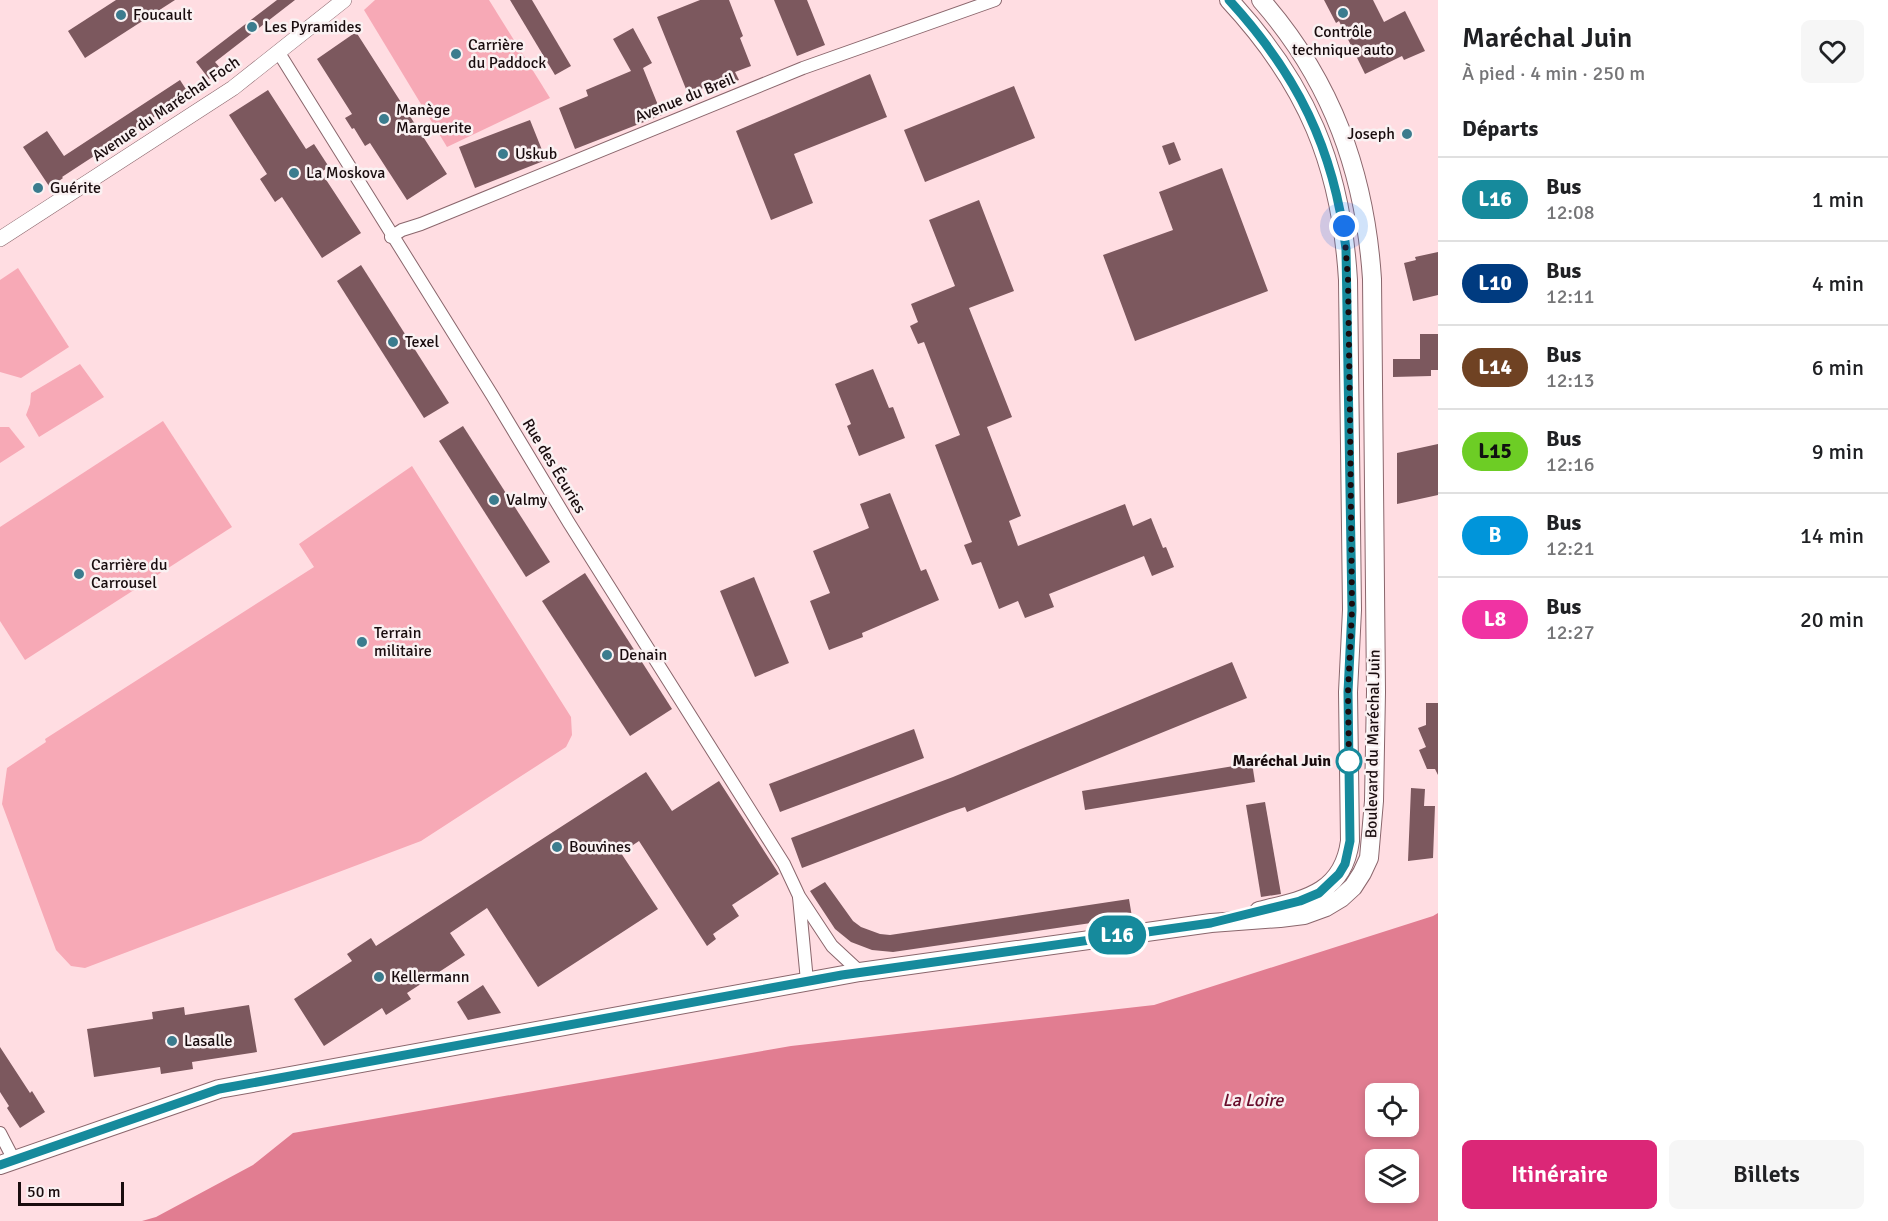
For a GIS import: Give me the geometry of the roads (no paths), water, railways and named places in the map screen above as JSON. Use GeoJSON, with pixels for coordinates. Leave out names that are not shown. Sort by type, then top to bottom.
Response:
{"type":"FeatureCollection","features":[{"type":"Feature","properties":{"kind":"main road","name":"Boulevard du Maréchal Juin"},"geometry":{"type":"LineString","coordinates":[[1211,923],[1300,901],[1319,893],[1339,874],[1345,864],[1350,841],[1348,692],[1352,610],[1348,304],[1344,226],[1326,156],[1304,104],[1276,55],[1229,0]]}},
{"type":"Feature","properties":{"kind":"main road","name":"Boulevard du Maréchal Juin"},"geometry":{"type":"LineString","coordinates":[[1211,923],[1304,915],[1326,907],[1341,898],[1358,880],[1369,858],[1374,801],[1376,692],[1372,303],[1367,223],[1357,180],[1335,116],[1296,44],[1261,0]]}},
{"type":"Feature","properties":{"kind":"main road"},"geometry":{"type":"LineString","coordinates":[[7,1162],[219,1089],[860,972],[1211,923]]}},
{"type":"Feature","properties":{"kind":"street","name":"Avenue du Maréchal Foch"},"geometry":{"type":"LineString","coordinates":[[0,238],[184,122],[279,53],[344,0]]}},
{"type":"Feature","properties":{"kind":"street","name":"Avenue du Breil"},"geometry":{"type":"LineString","coordinates":[[391,237],[402,230],[802,68],[995,0]]}},
{"type":"Feature","properties":{"kind":"street","name":"Rue des Écuries"},"geometry":{"type":"LineString","coordinates":[[279,53],[569,523],[784,864],[799,896],[832,946],[860,972]]}},
{"type":"Feature","properties":{"kind":"street","name":"Rue des Écuries"},"geometry":{"type":"LineString","coordinates":[[799,896],[807,981]]}},
{"type":"Feature","properties":{"kind":"street"},"geometry":{"type":"LineString","coordinates":[[0,1133],[7,1162]]}},
{"type":"Feature","properties":{"kind":"water","name":"La Loire"},"geometry":{"type":"Polygon","coordinates":[[[1438,913],[1438,1221],[142,1221],[156,1217],[253,1165],[293,1133],[791,1046],[1154,1005],[1438,913]]]}},
{"type":"Feature","properties":{"kind":"place","name":"Contrôle technique auto"},"geometry":{"type":"Point","coordinates":[1343,13]}},
{"type":"Feature","properties":{"kind":"place","name":"Foucault"},"geometry":{"type":"Point","coordinates":[121,15]}},
{"type":"Feature","properties":{"kind":"place","name":"Les Pyramides"},"geometry":{"type":"Point","coordinates":[252,27]}},
{"type":"Feature","properties":{"kind":"place","name":"Carrière du Paddock"},"geometry":{"type":"Point","coordinates":[456,54]}},
{"type":"Feature","properties":{"kind":"place","name":"Manège Marguerite"},"geometry":{"type":"Point","coordinates":[384,119]}},
{"type":"Feature","properties":{"kind":"place","name":"Joseph"},"geometry":{"type":"Point","coordinates":[1407,134]}},
{"type":"Feature","properties":{"kind":"place","name":"Uskub"},"geometry":{"type":"Point","coordinates":[503,154]}},
{"type":"Feature","properties":{"kind":"place","name":"La Moskova"},"geometry":{"type":"Point","coordinates":[294,173]}},
{"type":"Feature","properties":{"kind":"place","name":"Guérite"},"geometry":{"type":"Point","coordinates":[38,188]}},
{"type":"Feature","properties":{"kind":"place","name":"Texel"},"geometry":{"type":"Point","coordinates":[393,342]}},
{"type":"Feature","properties":{"kind":"place","name":"Valmy"},"geometry":{"type":"Point","coordinates":[494,500]}},
{"type":"Feature","properties":{"kind":"place","name":"Carrière du Carrousel"},"geometry":{"type":"Point","coordinates":[79,574]}},
{"type":"Feature","properties":{"kind":"place","name":"Terrain militaire"},"geometry":{"type":"Point","coordinates":[362,642]}},
{"type":"Feature","properties":{"kind":"place","name":"Denain"},"geometry":{"type":"Point","coordinates":[607,655]}},
{"type":"Feature","properties":{"kind":"place","name":"Maréchal Juin"},"geometry":{"type":"Point","coordinates":[1349,761]}},
{"type":"Feature","properties":{"kind":"place","name":"Bouvines"},"geometry":{"type":"Point","coordinates":[557,847]}},
{"type":"Feature","properties":{"kind":"place","name":"Kellermann"},"geometry":{"type":"Point","coordinates":[379,977]}},
{"type":"Feature","properties":{"kind":"place","name":"Lasalle"},"geometry":{"type":"Point","coordinates":[172,1041]}}]}
